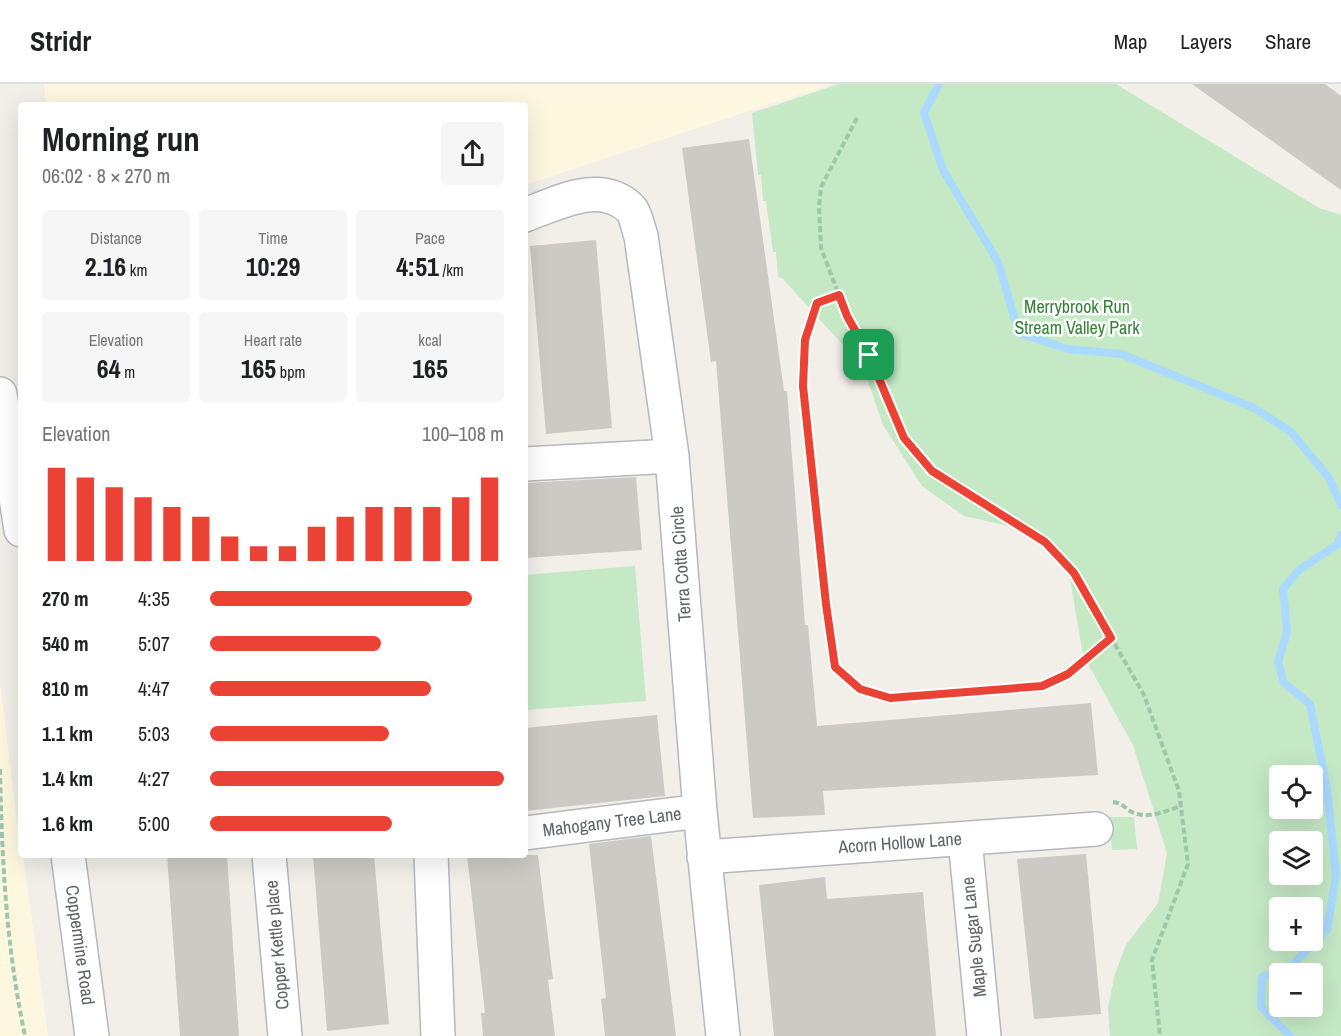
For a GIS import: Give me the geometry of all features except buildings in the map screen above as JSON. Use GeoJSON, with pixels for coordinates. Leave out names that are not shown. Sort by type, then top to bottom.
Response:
{"type":"FeatureCollection","features":[{"type":"Feature","properties":{"kind":"street","name":"Terra Cotta Circle"},"geometry":{"type":"LineString","coordinates":[[528,214],[590,193],[611,195],[632,210],[641,236],[672,456],[704,857],[723,1036]]}},
{"type":"Feature","properties":{"kind":"street"},"geometry":{"type":"LineString","coordinates":[[0,394],[18,511]]}},
{"type":"Feature","properties":{"kind":"street"},"geometry":{"type":"LineString","coordinates":[[528,464],[672,456]]}},
{"type":"Feature","properties":{"kind":"street","name":"Mahogany Tree Lane"},"geometry":{"type":"LineString","coordinates":[[528,833],[700,811]]}},
{"type":"Feature","properties":{"kind":"street","name":"Acorn Hollow Lane"},"geometry":{"type":"LineString","coordinates":[[704,857],[964,839],[1102,815]]}},
{"type":"Feature","properties":{"kind":"street","name":"Maple Sugar Lane"},"geometry":{"type":"LineString","coordinates":[[964,839],[984,1036]]}},
{"type":"Feature","properties":{"kind":"street","name":"Coppermine Road"},"geometry":{"type":"LineString","coordinates":[[68,858],[92,1036]]}},
{"type":"Feature","properties":{"kind":"street","name":"Copper Kettle place"},"geometry":{"type":"LineString","coordinates":[[269,858],[285,1036]]}},
{"type":"Feature","properties":{"kind":"street"},"geometry":{"type":"LineString","coordinates":[[431,858],[438,1036]]}},
{"type":"Feature","properties":{"kind":"path"},"geometry":{"type":"LineString","coordinates":[[857,118],[821,187],[819,207],[821,248],[847,316],[869,355],[904,438],[932,471],[1045,542],[1074,573],[1144,695],[1179,791],[1188,864],[1152,960],[1160,1036]]}},
{"type":"Feature","properties":{"kind":"path"},"geometry":{"type":"LineString","coordinates":[[839,295],[817,303],[805,340],[803,386],[826,604],[835,667],[860,689],[890,698],[1042,686],[1068,674],[1111,638]]}},
{"type":"Feature","properties":{"kind":"path"},"geometry":{"type":"LineString","coordinates":[[0,769],[2,853],[11,974],[24,1036]]}},
{"type":"Feature","properties":{"kind":"path"},"geometry":{"type":"LineString","coordinates":[[1102,815],[1123,804],[1132,812],[1150,816],[1181,806]]}},
{"type":"Feature","properties":{"kind":"shaded area"},"geometry":{"type":"Polygon","coordinates":[[[44,84],[832,84],[528,184],[528,102],[46,102],[44,84]]]}},
{"type":"Feature","properties":{"kind":"shaded area"},"geometry":{"type":"Polygon","coordinates":[[[0,682],[18,830],[18,858],[23,858],[48,1036],[0,1036],[0,682]]]}},
{"type":"Feature","properties":{"kind":"green space","name":"Merrybrook Run Stream Valley Park"},"geometry":{"type":"Polygon","coordinates":[[[839,84],[1116,84],[1319,208],[1341,215],[1341,1036],[1110,1036],[1108,1007],[1115,974],[1126,945],[1158,903],[1167,853],[1133,745],[1083,655],[1070,579],[1062,564],[1034,537],[1018,528],[964,516],[922,486],[883,425],[863,367],[782,278],[778,277],[776,252],[773,252],[766,201],[763,201],[761,175],[758,175],[752,113],[839,84]]]}},
{"type":"Feature","properties":{"kind":"green space"},"geometry":{"type":"Polygon","coordinates":[[[635,566],[646,701],[528,710],[528,575],[635,566]]]}},
{"type":"Feature","properties":{"kind":"green space"},"geometry":{"type":"Polygon","coordinates":[[[1109,817],[1134,817],[1137,849],[1112,850],[1109,817]]]}},
{"type":"Feature","properties":{"kind":"waterway"},"geometry":{"type":"LineString","coordinates":[[939,84],[924,113],[943,170],[998,262],[1019,333],[1067,349],[1121,354],[1254,408],[1291,432],[1329,478],[1341,505]]}},
{"type":"Feature","properties":{"kind":"waterway"},"geometry":{"type":"LineString","coordinates":[[1290,1036],[1261,1007],[1262,977],[1290,967],[1327,930],[1336,876],[1327,789],[1310,704],[1284,683],[1278,662],[1287,632],[1283,589],[1299,570],[1338,544],[1341,535]]}},
{"type":"Feature","properties":{"kind":"route"},"geometry":{"type":"LineString","coordinates":[[839,295],[847,316],[869,355],[904,438],[932,471],[1045,542],[1074,573],[1111,638],[1068,674],[1042,686],[890,698],[860,689],[835,667],[826,604],[803,386],[805,340],[817,303],[839,295]]}}]}
